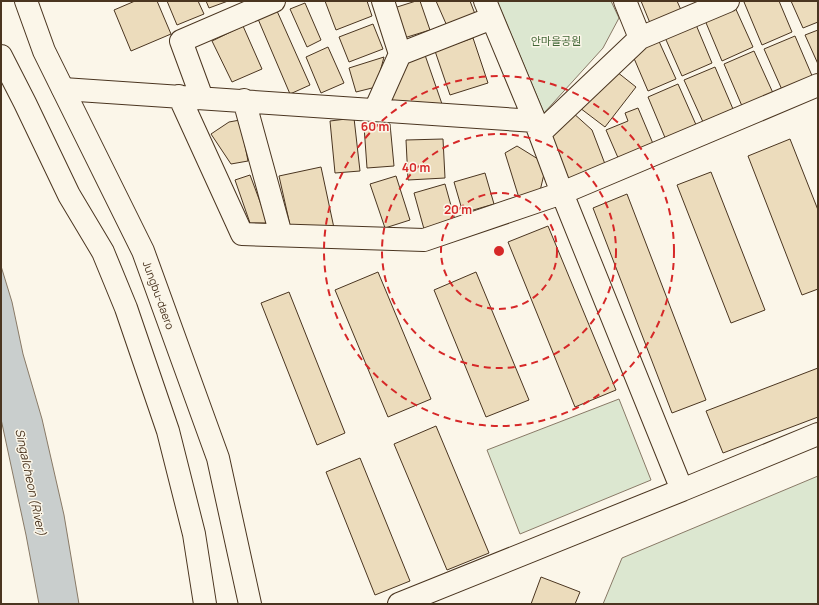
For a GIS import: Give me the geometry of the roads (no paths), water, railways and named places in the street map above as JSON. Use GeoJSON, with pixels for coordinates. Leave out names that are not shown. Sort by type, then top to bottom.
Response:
{"type":"FeatureCollection","features":[{"type":"Feature","properties":{"kind":"street","name":"Jungbu-daero"},"geometry":{"type":"LineString","coordinates":[[26,1],[44,51],[143,251],[218,458],[250,604]]}},
{"type":"Feature","properties":{"kind":"street"},"geometry":{"type":"LineString","coordinates":[[202,98],[181,41],[274,1]]}},
{"type":"Feature","properties":{"kind":"street"},"geometry":{"type":"LineString","coordinates":[[383,1],[400,54]]}},
{"type":"Feature","properties":{"kind":"street"},"geometry":{"type":"LineString","coordinates":[[625,1],[640,38]]}},
{"type":"Feature","properties":{"kind":"street"},"geometry":{"type":"LineString","coordinates":[[63,89],[375,110],[537,127],[640,38],[728,1]]}},
{"type":"Feature","properties":{"kind":"street"},"geometry":{"type":"LineString","coordinates":[[375,110],[400,54],[488,10],[537,127],[562,193],[682,490]]}},
{"type":"Feature","properties":{"kind":"street"},"geometry":{"type":"LineString","coordinates":[[1,56],[25,103],[68,195],[102,252],[126,308],[168,431],[194,534],[205,604]]}},
{"type":"Feature","properties":{"kind":"street"},"geometry":{"type":"LineString","coordinates":[[179,96],[242,234],[424,240],[562,193],[818,85]]}},
{"type":"Feature","properties":{"kind":"street"},"geometry":{"type":"LineString","coordinates":[[244,100],[281,235]]}},
{"type":"Feature","properties":{"kind":"street"},"geometry":{"type":"LineString","coordinates":[[399,604],[818,434]]}},
{"type":"Feature","properties":{"kind":"water","name":"Singalcheon (River)"},"geometry":{"type":"Polygon","coordinates":[[[1,266],[12,302],[23,354],[42,419],[64,515],[79,604],[39,604],[1,419],[1,266]]]}},
{"type":"Feature","properties":{"kind":"park label","name":"안마을공원"},"geometry":{"type":"Point","coordinates":[556,40]}}]}
